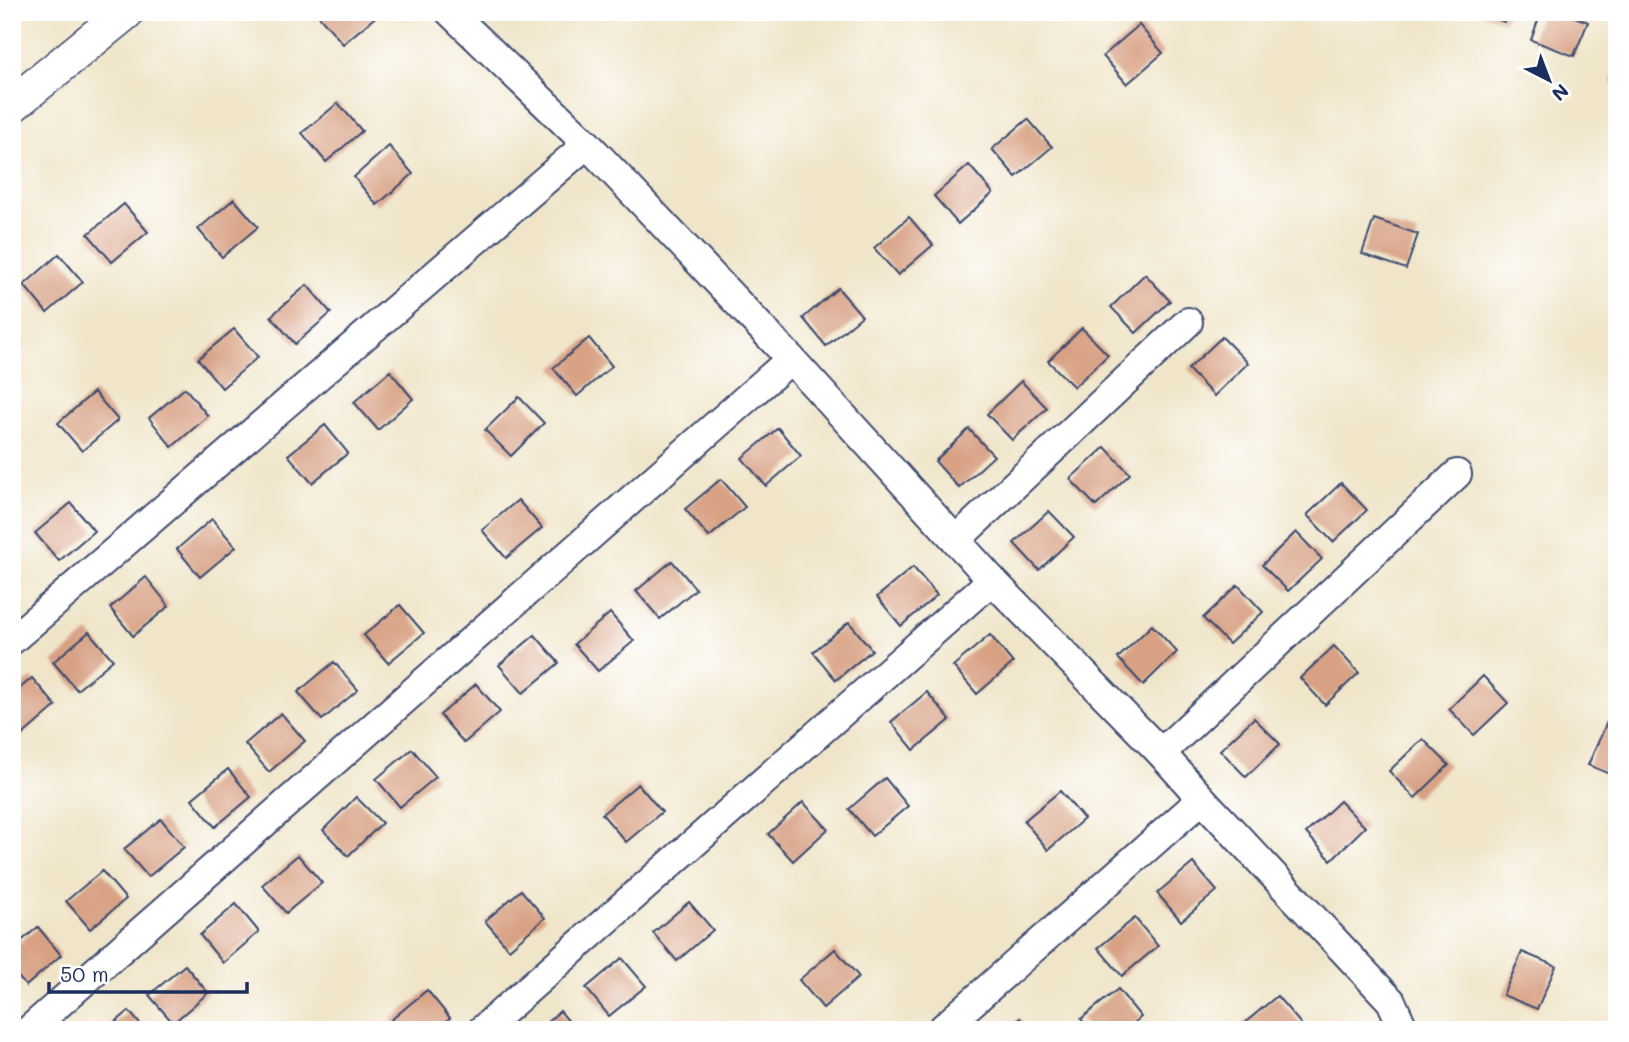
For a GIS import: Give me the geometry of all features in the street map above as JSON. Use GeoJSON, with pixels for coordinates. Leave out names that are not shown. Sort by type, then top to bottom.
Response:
{"type":"FeatureCollection","features":[{"type":"Feature","properties":{"kind":"main road"},"geometry":{"type":"LineString","coordinates":[[12,105],[126,12]]}},
{"type":"Feature","properties":{"kind":"street"},"geometry":{"type":"LineString","coordinates":[[450,12],[587,144],[791,359],[992,580],[1161,753],[1391,1001],[1402,1028]]}},
{"type":"Feature","properties":{"kind":"street"},"geometry":{"type":"LineString","coordinates":[[12,640],[587,144]]}},
{"type":"Feature","properties":{"kind":"street"},"geometry":{"type":"LineString","coordinates":[[956,540],[1188,322]]}},
{"type":"Feature","properties":{"kind":"street"},"geometry":{"type":"LineString","coordinates":[[29,1030],[791,359]]}},
{"type":"Feature","properties":{"kind":"street"},"geometry":{"type":"LineString","coordinates":[[1161,753],[1457,474]]}},
{"type":"Feature","properties":{"kind":"street"},"geometry":{"type":"LineString","coordinates":[[482,1030],[992,580]]}},
{"type":"Feature","properties":{"kind":"street"},"geometry":{"type":"LineString","coordinates":[[941,1030],[1202,799]]}},
{"type":"Feature","properties":{"kind":"building"},"geometry":{"type":"Polygon","coordinates":[[[324,12],[379,14],[343,44],[319,16],[324,12]]]}},
{"type":"Feature","properties":{"kind":"building"},"geometry":{"type":"Polygon","coordinates":[[[1479,12],[1508,12],[1504,22],[1479,12]]]}},
{"type":"Feature","properties":{"kind":"building"},"geometry":{"type":"Polygon","coordinates":[[[1541,12],[1562,12],[1588,22],[1574,56],[1531,40],[1541,12]]]}},
{"type":"Feature","properties":{"kind":"building"},"geometry":{"type":"Polygon","coordinates":[[[1139,25],[1163,53],[1127,84],[1103,56],[1139,25]]]}},
{"type":"Feature","properties":{"kind":"building"},"geometry":{"type":"Polygon","coordinates":[[[1617,67],[1617,85],[1611,83],[1617,67]]]}},
{"type":"Feature","properties":{"kind":"building"},"geometry":{"type":"Polygon","coordinates":[[[338,103],[362,131],[326,162],[302,133],[338,103]]]}},
{"type":"Feature","properties":{"kind":"building"},"geometry":{"type":"Polygon","coordinates":[[[1028,119],[1052,147],[1016,177],[992,149],[1028,119]]]}},
{"type":"Feature","properties":{"kind":"building"},"geometry":{"type":"Polygon","coordinates":[[[389,146],[413,174],[377,205],[354,177],[389,146]]]}},
{"type":"Feature","properties":{"kind":"building"},"geometry":{"type":"Polygon","coordinates":[[[969,165],[993,193],[958,224],[934,196],[969,165]]]}},
{"type":"Feature","properties":{"kind":"building"},"geometry":{"type":"Polygon","coordinates":[[[234,199],[258,227],[222,257],[198,229],[234,199]]]}},
{"type":"Feature","properties":{"kind":"building"},"geometry":{"type":"Polygon","coordinates":[[[124,204],[148,232],[112,262],[88,234],[124,204]]]}},
{"type":"Feature","properties":{"kind":"building"},"geometry":{"type":"Polygon","coordinates":[[[909,217],[933,245],[898,275],[874,248],[909,217]]]}},
{"type":"Feature","properties":{"kind":"building"},"geometry":{"type":"Polygon","coordinates":[[[1374,219],[1418,234],[1406,269],[1362,254],[1374,219]]]}},
{"type":"Feature","properties":{"kind":"building"},"geometry":{"type":"Polygon","coordinates":[[[59,254],[83,282],[47,313],[24,285],[59,254]]]}},
{"type":"Feature","properties":{"kind":"building"},"geometry":{"type":"Polygon","coordinates":[[[1145,274],[1170,301],[1136,333],[1111,307],[1145,274]]]}},
{"type":"Feature","properties":{"kind":"building"},"geometry":{"type":"Polygon","coordinates":[[[307,285],[331,313],[295,344],[271,316],[307,285]]]}},
{"type":"Feature","properties":{"kind":"building"},"geometry":{"type":"Polygon","coordinates":[[[838,288],[862,316],[826,346],[803,318],[838,288]]]}},
{"type":"Feature","properties":{"kind":"building"},"geometry":{"type":"Polygon","coordinates":[[[1082,328],[1108,355],[1074,387],[1048,361],[1082,328]]]}},
{"type":"Feature","properties":{"kind":"building"},"geometry":{"type":"Polygon","coordinates":[[[234,329],[258,357],[222,388],[198,359],[234,329]]]}},
{"type":"Feature","properties":{"kind":"building"},"geometry":{"type":"Polygon","coordinates":[[[12,334],[22,345],[12,353],[12,334]]]}},
{"type":"Feature","properties":{"kind":"building"},"geometry":{"type":"Polygon","coordinates":[[[1222,337],[1248,363],[1214,396],[1188,369],[1222,337]]]}},
{"type":"Feature","properties":{"kind":"building"},"geometry":{"type":"Polygon","coordinates":[[[589,338],[612,366],[577,396],[553,368],[589,338]]]}},
{"type":"Feature","properties":{"kind":"building"},"geometry":{"type":"Polygon","coordinates":[[[390,371],[413,399],[378,430],[354,402],[390,371]]]}},
{"type":"Feature","properties":{"kind":"building"},"geometry":{"type":"Polygon","coordinates":[[[1021,381],[1047,408],[1012,440],[987,414],[1021,381]]]}},
{"type":"Feature","properties":{"kind":"building"},"geometry":{"type":"Polygon","coordinates":[[[185,388],[208,416],[172,447],[149,418],[185,388]]]}},
{"type":"Feature","properties":{"kind":"building"},"geometry":{"type":"Polygon","coordinates":[[[94,392],[118,420],[82,451],[58,423],[94,392]]]}},
{"type":"Feature","properties":{"kind":"building"},"geometry":{"type":"Polygon","coordinates":[[[519,397],[544,423],[511,456],[485,430],[519,397]]]}},
{"type":"Feature","properties":{"kind":"building"},"geometry":{"type":"Polygon","coordinates":[[[325,425],[348,453],[312,483],[288,455],[325,425]]]}},
{"type":"Feature","properties":{"kind":"building"},"geometry":{"type":"Polygon","coordinates":[[[778,428],[801,456],[766,486],[742,458],[778,428]]]}},
{"type":"Feature","properties":{"kind":"building"},"geometry":{"type":"Polygon","coordinates":[[[969,429],[994,456],[959,488],[935,461],[969,429]]]}},
{"type":"Feature","properties":{"kind":"building"},"geometry":{"type":"Polygon","coordinates":[[[1105,447],[1130,474],[1096,506],[1070,479],[1105,447]]]}},
{"type":"Feature","properties":{"kind":"building"},"geometry":{"type":"Polygon","coordinates":[[[721,479],[745,507],[709,537],[685,509],[721,479]]]}},
{"type":"Feature","properties":{"kind":"building"},"geometry":{"type":"Polygon","coordinates":[[[1341,483],[1367,510],[1333,542],[1307,515],[1341,483]]]}},
{"type":"Feature","properties":{"kind":"building"},"geometry":{"type":"Polygon","coordinates":[[[518,500],[542,528],[506,558],[482,530],[518,500]]]}},
{"type":"Feature","properties":{"kind":"building"},"geometry":{"type":"Polygon","coordinates":[[[71,503],[94,531],[59,561],[35,533],[71,503]]]}},
{"type":"Feature","properties":{"kind":"building"},"geometry":{"type":"Polygon","coordinates":[[[1049,511],[1074,537],[1039,570],[1014,543],[1049,511]]]}},
{"type":"Feature","properties":{"kind":"building"},"geometry":{"type":"Polygon","coordinates":[[[212,519],[236,547],[200,577],[177,549],[212,519]]]}},
{"type":"Feature","properties":{"kind":"building"},"geometry":{"type":"Polygon","coordinates":[[[1296,532],[1322,559],[1288,591],[1262,565],[1296,532]]]}},
{"type":"Feature","properties":{"kind":"building"},"geometry":{"type":"Polygon","coordinates":[[[672,561],[696,589],[660,619],[636,591],[672,561]]]}},
{"type":"Feature","properties":{"kind":"building"},"geometry":{"type":"Polygon","coordinates":[[[913,567],[937,595],[901,626],[877,597],[913,567]]]}},
{"type":"Feature","properties":{"kind":"building"},"geometry":{"type":"Polygon","coordinates":[[[146,577],[169,606],[133,636],[110,608],[146,577]]]}},
{"type":"Feature","properties":{"kind":"building"},"geometry":{"type":"Polygon","coordinates":[[[1238,585],[1263,612],[1229,644],[1203,618],[1238,585]]]}},
{"type":"Feature","properties":{"kind":"building"},"geometry":{"type":"Polygon","coordinates":[[[400,605],[424,633],[388,663],[364,635],[400,605]]]}},
{"type":"Feature","properties":{"kind":"building"},"geometry":{"type":"Polygon","coordinates":[[[610,613],[634,641],[598,671],[574,644],[610,613]]]}},
{"type":"Feature","properties":{"kind":"building"},"geometry":{"type":"Polygon","coordinates":[[[849,622],[872,650],[836,680],[813,652],[849,622]]]}},
{"type":"Feature","properties":{"kind":"building"},"geometry":{"type":"Polygon","coordinates":[[[1152,625],[1177,652],[1143,685],[1118,658],[1152,625]]]}},
{"type":"Feature","properties":{"kind":"building"},"geometry":{"type":"Polygon","coordinates":[[[89,632],[113,660],[77,690],[53,662],[89,632]]]}},
{"type":"Feature","properties":{"kind":"building"},"geometry":{"type":"Polygon","coordinates":[[[535,635],[559,663],[523,693],[499,665],[535,635]]]}},
{"type":"Feature","properties":{"kind":"building"},"geometry":{"type":"Polygon","coordinates":[[[990,635],[1013,663],[977,694],[953,666],[990,635]]]}},
{"type":"Feature","properties":{"kind":"building"},"geometry":{"type":"Polygon","coordinates":[[[1334,646],[1359,673],[1325,705],[1300,678],[1334,646]]]}},
{"type":"Feature","properties":{"kind":"building"},"geometry":{"type":"Polygon","coordinates":[[[334,662],[358,690],[322,720],[298,692],[334,662]]]}},
{"type":"Feature","properties":{"kind":"building"},"geometry":{"type":"Polygon","coordinates":[[[1483,676],[1508,703],[1474,735],[1449,709],[1483,676]]]}},
{"type":"Feature","properties":{"kind":"building"},"geometry":{"type":"Polygon","coordinates":[[[32,678],[56,706],[20,737],[12,727],[12,695],[32,678]]]}},
{"type":"Feature","properties":{"kind":"building"},"geometry":{"type":"Polygon","coordinates":[[[476,684],[500,712],[464,743],[440,715],[476,684]]]}},
{"type":"Feature","properties":{"kind":"building"},"geometry":{"type":"Polygon","coordinates":[[[927,692],[950,720],[914,750],[891,722],[927,692]]]}},
{"type":"Feature","properties":{"kind":"building"},"geometry":{"type":"Polygon","coordinates":[[[281,713],[305,741],[269,772],[245,744],[281,713]]]}},
{"type":"Feature","properties":{"kind":"building"},"geometry":{"type":"Polygon","coordinates":[[[1254,718],[1280,744],[1246,777],[1220,750],[1254,718]]]}},
{"type":"Feature","properties":{"kind":"building"},"geometry":{"type":"Polygon","coordinates":[[[1607,722],[1617,726],[1617,777],[1588,765],[1607,722]]]}},
{"type":"Feature","properties":{"kind":"building"},"geometry":{"type":"Polygon","coordinates":[[[1423,739],[1449,765],[1415,798],[1389,771],[1423,739]]]}},
{"type":"Feature","properties":{"kind":"building"},"geometry":{"type":"Polygon","coordinates":[[[412,749],[436,777],[400,807],[376,779],[412,749]]]}},
{"type":"Feature","properties":{"kind":"building"},"geometry":{"type":"Polygon","coordinates":[[[228,769],[251,797],[215,827],[192,799],[228,769]]]}},
{"type":"Feature","properties":{"kind":"building"},"geometry":{"type":"Polygon","coordinates":[[[885,778],[908,806],[872,836],[849,809],[885,778]]]}},
{"type":"Feature","properties":{"kind":"building"},"geometry":{"type":"Polygon","coordinates":[[[638,784],[662,812],[626,842],[602,814],[638,784]]]}},
{"type":"Feature","properties":{"kind":"building"},"geometry":{"type":"Polygon","coordinates":[[[1060,791],[1084,819],[1048,850],[1024,821],[1060,791]]]}},
{"type":"Feature","properties":{"kind":"building"},"geometry":{"type":"Polygon","coordinates":[[[356,797],[382,823],[348,856],[323,830],[356,797]]]}},
{"type":"Feature","properties":{"kind":"building"},"geometry":{"type":"Polygon","coordinates":[[[1340,801],[1365,827],[1331,860],[1306,833],[1340,801]]]}},
{"type":"Feature","properties":{"kind":"building"},"geometry":{"type":"Polygon","coordinates":[[[803,802],[828,829],[793,861],[768,834],[803,802]]]}},
{"type":"Feature","properties":{"kind":"building"},"geometry":{"type":"Polygon","coordinates":[[[161,819],[184,847],[148,877],[124,849],[161,819]]]}},
{"type":"Feature","properties":{"kind":"building"},"geometry":{"type":"Polygon","coordinates":[[[298,855],[322,883],[286,913],[262,885],[298,855]]]}},
{"type":"Feature","properties":{"kind":"building"},"geometry":{"type":"Polygon","coordinates":[[[1193,863],[1217,891],[1181,921],[1157,893],[1193,863]]]}},
{"type":"Feature","properties":{"kind":"building"},"geometry":{"type":"Polygon","coordinates":[[[102,871],[126,899],[90,929],[66,901],[102,871]]]}},
{"type":"Feature","properties":{"kind":"building"},"geometry":{"type":"Polygon","coordinates":[[[521,890],[545,918],[509,949],[485,921],[521,890]]]}},
{"type":"Feature","properties":{"kind":"building"},"geometry":{"type":"Polygon","coordinates":[[[689,902],[713,930],[677,961],[653,933],[689,902]]]}},
{"type":"Feature","properties":{"kind":"building"},"geometry":{"type":"Polygon","coordinates":[[[236,904],[259,932],[223,963],[200,935],[236,904]]]}},
{"type":"Feature","properties":{"kind":"building"},"geometry":{"type":"Polygon","coordinates":[[[1135,918],[1158,946],[1122,976],[1098,948],[1135,918]]]}},
{"type":"Feature","properties":{"kind":"building"},"geometry":{"type":"Polygon","coordinates":[[[38,927],[61,955],[26,986],[12,970],[12,949],[38,927]]]}},
{"type":"Feature","properties":{"kind":"building"},"geometry":{"type":"Polygon","coordinates":[[[835,949],[859,977],[823,1008],[799,980],[835,949]]]}},
{"type":"Feature","properties":{"kind":"building"},"geometry":{"type":"Polygon","coordinates":[[[1522,952],[1556,966],[1537,1009],[1503,995],[1522,952]]]}},
{"type":"Feature","properties":{"kind":"building"},"geometry":{"type":"Polygon","coordinates":[[[622,958],[646,986],[609,1016],[586,988],[622,958]]]}},
{"type":"Feature","properties":{"kind":"building"},"geometry":{"type":"Polygon","coordinates":[[[185,965],[208,993],[173,1023],[149,995],[185,965]]]}},
{"type":"Feature","properties":{"kind":"building"},"geometry":{"type":"Polygon","coordinates":[[[1118,989],[1141,1017],[1126,1030],[1090,1030],[1081,1019],[1118,989]]]}},
{"type":"Feature","properties":{"kind":"building"},"geometry":{"type":"Polygon","coordinates":[[[427,990],[450,1018],[437,1030],[399,1030],[391,1020],[427,990]]]}},
{"type":"Feature","properties":{"kind":"building"},"geometry":{"type":"Polygon","coordinates":[[[1277,996],[1301,1024],[1294,1030],[1244,1030],[1241,1026],[1277,996]]]}},
{"type":"Feature","properties":{"kind":"building"},"geometry":{"type":"Polygon","coordinates":[[[129,1011],[145,1030],[106,1030],[129,1011]]]}},
{"type":"Feature","properties":{"kind":"building"},"geometry":{"type":"Polygon","coordinates":[[[560,1011],[576,1030],[538,1030],[560,1011]]]}},
{"type":"Feature","properties":{"kind":"building"},"geometry":{"type":"Polygon","coordinates":[[[1020,1018],[1030,1030],[1007,1030],[1020,1018]]]}}]}
